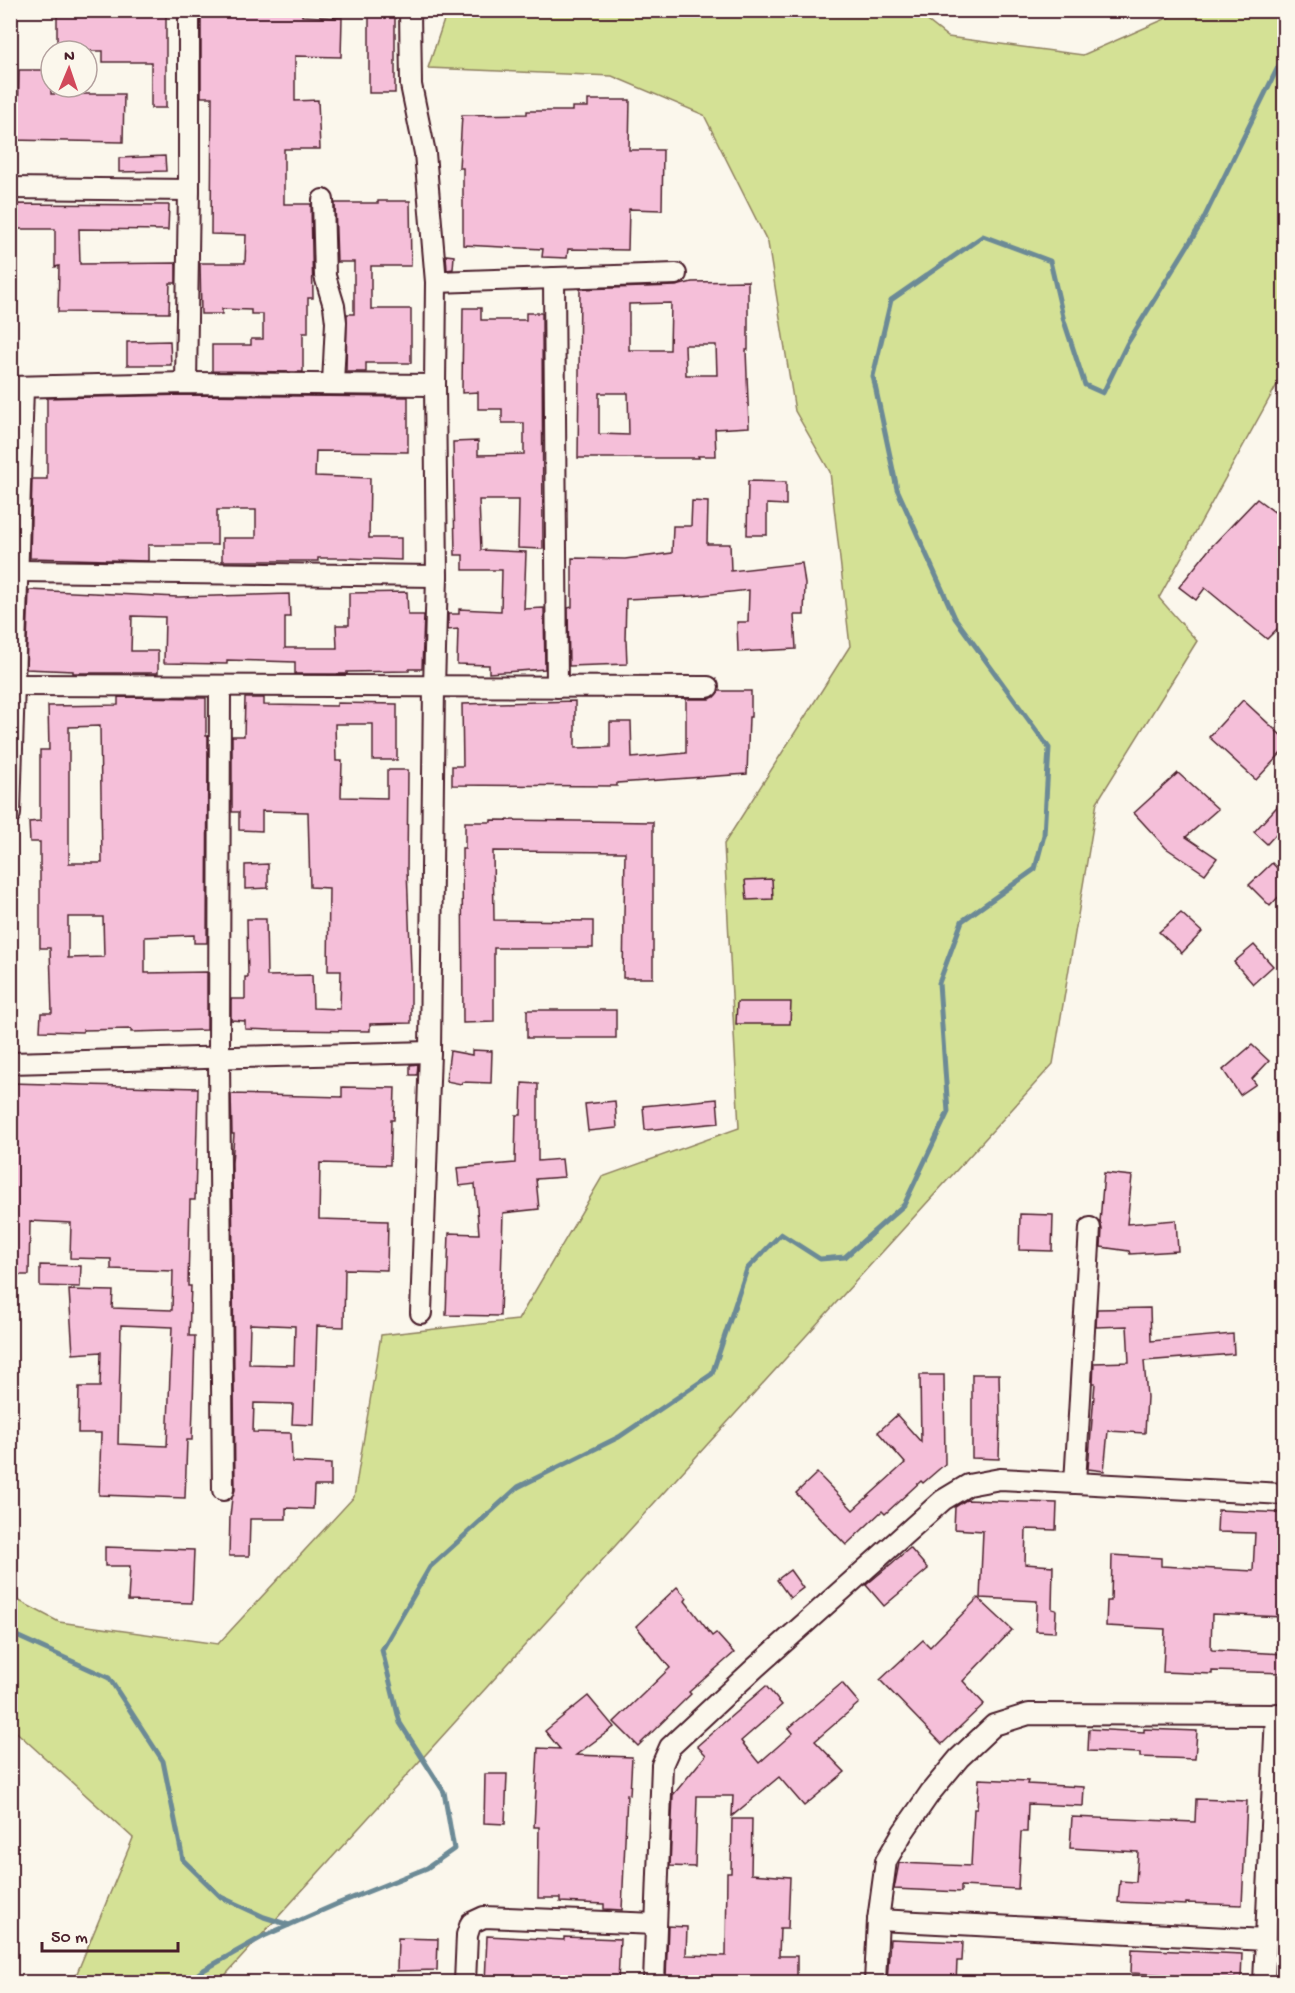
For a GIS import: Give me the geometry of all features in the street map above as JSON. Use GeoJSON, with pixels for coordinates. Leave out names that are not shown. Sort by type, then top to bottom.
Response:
{"type":"FeatureCollection","features":[{"type":"Feature","properties":{"kind":"street"},"geometry":{"type":"LineString","coordinates":[[186,383],[189,10]]}},
{"type":"Feature","properties":{"kind":"street"},"geometry":{"type":"LineString","coordinates":[[410,10],[411,85],[425,153],[436,282],[437,576],[430,1052],[420,1313]]}},
{"type":"Feature","properties":{"kind":"street"},"geometry":{"type":"LineString","coordinates":[[10,188],[189,190]]}},
{"type":"Feature","properties":{"kind":"street"},"geometry":{"type":"LineString","coordinates":[[323,200],[325,276],[336,322],[333,383]]}},
{"type":"Feature","properties":{"kind":"street"},"geometry":{"type":"LineString","coordinates":[[436,282],[676,274]]}},
{"type":"Feature","properties":{"kind":"street"},"geometry":{"type":"LineString","coordinates":[[554,278],[557,687]]}},
{"type":"Feature","properties":{"kind":"street"},"geometry":{"type":"LineString","coordinates":[[10,814],[12,686],[18,571],[17,387],[186,383],[435,385]]}},
{"type":"Feature","properties":{"kind":"street"},"geometry":{"type":"LineString","coordinates":[[18,571],[437,576]]}},
{"type":"Feature","properties":{"kind":"street"},"geometry":{"type":"LineString","coordinates":[[12,686],[708,687]]}},
{"type":"Feature","properties":{"kind":"street"},"geometry":{"type":"LineString","coordinates":[[220,686],[219,1059],[223,1490]]}},
{"type":"Feature","properties":{"kind":"street"},"geometry":{"type":"LineString","coordinates":[[10,1063],[430,1052]]}},
{"type":"Feature","properties":{"kind":"street"},"geometry":{"type":"LineString","coordinates":[[1075,1483],[1090,1228]]}},
{"type":"Feature","properties":{"kind":"street"},"geometry":{"type":"LineString","coordinates":[[654,1983],[662,1765],[670,1748],[756,1667],[943,1500],[968,1485],[1000,1479],[1284,1494]]}},
{"type":"Feature","properties":{"kind":"street"},"geometry":{"type":"LineString","coordinates":[[875,1983],[878,1920],[886,1861],[930,1793],[959,1758],[994,1725],[1029,1714],[1280,1714],[1263,1983]]}},
{"type":"Feature","properties":{"kind":"street"},"geometry":{"type":"LineString","coordinates":[[465,1983],[466,1935],[471,1923],[484,1917],[656,1924]]}},
{"type":"Feature","properties":{"kind":"street"},"geometry":{"type":"LineString","coordinates":[[878,1920],[1266,1940]]}},
{"type":"Feature","properties":{"kind":"green space"},"geometry":{"type":"Polygon","coordinates":[[[447,11],[915,11],[948,37],[1083,55],[1183,11],[1284,11],[1284,372],[1159,598],[1197,641],[1097,802],[1053,1064],[219,1982],[69,1982],[77,1973],[133,1838],[11,1727],[10,1596],[59,1622],[218,1644],[354,1497],[381,1335],[518,1320],[602,1177],[739,1128],[724,844],[850,646],[830,472],[795,411],[768,243],[704,115],[612,76],[428,68],[447,11]]]}},
{"type":"Feature","properties":{"kind":"building"},"geometry":{"type":"Polygon","coordinates":[[[57,10],[166,10],[166,108],[151,108],[151,62],[103,62],[103,51],[99,51],[99,39],[57,39],[57,10]]]}},
{"type":"Feature","properties":{"kind":"building"},"geometry":{"type":"Polygon","coordinates":[[[201,10],[302,10],[302,16],[342,18],[341,57],[295,56],[295,101],[318,100],[320,149],[284,149],[284,204],[311,204],[313,298],[308,298],[308,333],[303,333],[303,372],[212,371],[212,345],[251,345],[251,339],[263,339],[263,314],[251,314],[251,310],[222,309],[222,314],[201,314],[200,263],[245,263],[246,235],[211,234],[212,97],[201,97],[201,10]]]}},
{"type":"Feature","properties":{"kind":"building"},"geometry":{"type":"Polygon","coordinates":[[[369,10],[395,10],[395,93],[369,93],[369,10]]]}},
{"type":"Feature","properties":{"kind":"building"},"geometry":{"type":"Polygon","coordinates":[[[19,70],[39,70],[39,99],[99,99],[99,94],[124,94],[123,142],[10,140],[10,118],[18,118],[19,70]]]}},
{"type":"Feature","properties":{"kind":"building"},"geometry":{"type":"Polygon","coordinates":[[[588,100],[630,100],[629,150],[663,150],[662,210],[629,209],[628,250],[568,249],[567,258],[542,257],[543,249],[463,245],[463,168],[459,168],[462,115],[572,111],[572,107],[588,107],[588,100]]]}},
{"type":"Feature","properties":{"kind":"building"},"geometry":{"type":"Polygon","coordinates":[[[165,156],[166,171],[119,172],[119,158],[165,156]]]}},
{"type":"Feature","properties":{"kind":"building"},"geometry":{"type":"Polygon","coordinates":[[[378,201],[410,201],[411,266],[371,266],[371,309],[411,309],[411,363],[366,363],[366,372],[346,372],[347,314],[354,314],[354,262],[337,262],[335,203],[378,203],[378,201]]]}},
{"type":"Feature","properties":{"kind":"building"},"geometry":{"type":"Polygon","coordinates":[[[10,204],[169,205],[168,230],[79,229],[80,264],[176,263],[176,283],[170,283],[169,313],[58,312],[59,266],[55,267],[55,229],[10,229],[10,204]]]}},
{"type":"Feature","properties":{"kind":"building"},"geometry":{"type":"Polygon","coordinates":[[[446,255],[454,256],[453,269],[447,270],[446,255]]]}},
{"type":"Feature","properties":{"kind":"building"},"geometry":{"type":"Polygon","coordinates":[[[748,281],[748,350],[746,350],[749,427],[715,429],[716,456],[578,458],[580,289],[676,286],[692,282],[748,281]],[[671,303],[629,304],[629,350],[670,350],[671,303]],[[685,345],[686,375],[717,375],[716,345],[685,345]],[[599,393],[599,434],[629,435],[628,393],[599,393]]]}},
{"type":"Feature","properties":{"kind":"building"},"geometry":{"type":"Polygon","coordinates":[[[463,308],[481,308],[481,320],[526,320],[526,313],[542,313],[543,549],[518,548],[519,500],[479,500],[481,550],[526,552],[524,609],[544,608],[545,669],[489,673],[489,665],[457,664],[458,629],[448,630],[448,614],[459,614],[459,609],[501,611],[502,570],[463,570],[463,555],[455,555],[453,442],[478,441],[478,455],[524,454],[524,423],[502,423],[502,409],[478,409],[478,392],[462,393],[463,308]]]}},
{"type":"Feature","properties":{"kind":"building"},"geometry":{"type":"Polygon","coordinates":[[[170,341],[171,365],[127,365],[127,342],[170,341]]]}},
{"type":"Feature","properties":{"kind":"building"},"geometry":{"type":"Polygon","coordinates":[[[186,395],[408,397],[408,452],[316,451],[315,476],[370,478],[369,538],[401,538],[401,560],[318,558],[318,561],[222,561],[222,538],[256,538],[256,510],[217,510],[217,545],[148,545],[148,561],[30,558],[32,479],[47,479],[47,398],[186,395]]]}},
{"type":"Feature","properties":{"kind":"building"},"geometry":{"type":"Polygon","coordinates":[[[748,481],[786,482],[786,505],[767,504],[767,535],[747,535],[748,481]]]}},
{"type":"Feature","properties":{"kind":"building"},"geometry":{"type":"Polygon","coordinates":[[[1257,499],[1284,519],[1284,622],[1267,639],[1205,588],[1196,600],[1179,587],[1211,547],[1257,499]]]}},
{"type":"Feature","properties":{"kind":"building"},"geometry":{"type":"Polygon","coordinates":[[[692,501],[708,502],[707,544],[730,544],[731,571],[802,563],[805,584],[804,615],[794,615],[796,649],[738,652],[737,622],[748,622],[749,590],[693,596],[626,599],[627,664],[569,666],[568,608],[572,607],[572,558],[625,559],[672,553],[673,526],[691,526],[692,501]]]}},
{"type":"Feature","properties":{"kind":"building"},"geometry":{"type":"Polygon","coordinates":[[[29,590],[178,597],[289,594],[290,617],[285,617],[285,648],[337,648],[336,625],[349,625],[349,593],[407,592],[408,615],[424,615],[422,669],[347,672],[347,674],[295,674],[295,662],[227,660],[227,664],[164,663],[165,617],[132,616],[131,651],[158,651],[158,673],[73,673],[73,671],[26,669],[29,590]]]}},
{"type":"Feature","properties":{"kind":"building"},"geometry":{"type":"Polygon","coordinates":[[[719,691],[751,691],[747,774],[617,783],[617,786],[452,785],[452,766],[463,766],[462,704],[575,701],[575,748],[610,747],[610,722],[631,722],[632,758],[686,753],[686,699],[709,699],[719,691]]]}},
{"type":"Feature","properties":{"kind":"building"},"geometry":{"type":"Polygon","coordinates":[[[118,697],[206,698],[206,736],[208,736],[207,943],[194,943],[194,935],[145,937],[145,973],[207,972],[207,1030],[40,1031],[41,1013],[52,1013],[50,948],[40,948],[40,842],[30,842],[29,822],[40,821],[40,750],[49,750],[48,706],[118,705],[118,697]],[[100,726],[69,727],[69,863],[102,863],[100,726]],[[68,917],[68,958],[104,957],[103,917],[68,917]]]}},
{"type":"Feature","properties":{"kind":"building"},"geometry":{"type":"Polygon","coordinates":[[[245,698],[264,698],[264,705],[397,704],[397,760],[373,760],[373,724],[335,724],[336,761],[342,761],[341,797],[387,798],[387,770],[408,770],[407,870],[411,1023],[370,1024],[370,1031],[270,1030],[245,1029],[245,1021],[231,1020],[231,999],[245,999],[245,977],[248,977],[247,919],[266,919],[267,976],[312,975],[313,1008],[340,1009],[341,971],[328,971],[329,888],[310,887],[308,812],[262,811],[262,831],[239,830],[239,812],[232,812],[232,736],[244,736],[245,698]]]}},
{"type":"Feature","properties":{"kind":"building"},"geometry":{"type":"Polygon","coordinates":[[[1243,700],[1284,738],[1284,750],[1256,780],[1209,737],[1243,700]]]}},
{"type":"Feature","properties":{"kind":"building"},"geometry":{"type":"Polygon","coordinates":[[[1178,773],[1218,809],[1186,837],[1217,858],[1205,874],[1166,848],[1134,813],[1178,773]]]}},
{"type":"Feature","properties":{"kind":"building"},"geometry":{"type":"Polygon","coordinates":[[[1284,799],[1284,825],[1267,844],[1254,832],[1284,799]]]}},
{"type":"Feature","properties":{"kind":"building"},"geometry":{"type":"Polygon","coordinates":[[[491,820],[653,822],[653,978],[623,978],[625,852],[493,851],[494,920],[593,921],[593,948],[494,948],[494,1022],[463,1023],[462,848],[465,848],[465,822],[491,822],[491,820]]]}},
{"type":"Feature","properties":{"kind":"building"},"geometry":{"type":"Polygon","coordinates":[[[1272,863],[1284,875],[1284,891],[1270,906],[1249,885],[1272,863]]]}},
{"type":"Feature","properties":{"kind":"building"},"geometry":{"type":"Polygon","coordinates":[[[268,864],[268,888],[245,889],[245,865],[268,864]]]}},
{"type":"Feature","properties":{"kind":"building"},"geometry":{"type":"Polygon","coordinates":[[[772,879],[773,899],[747,900],[745,880],[772,879]]]}},
{"type":"Feature","properties":{"kind":"building"},"geometry":{"type":"Polygon","coordinates":[[[1181,913],[1202,932],[1182,953],[1159,932],[1181,913]]]}},
{"type":"Feature","properties":{"kind":"building"},"geometry":{"type":"Polygon","coordinates":[[[1254,945],[1273,966],[1253,984],[1234,962],[1254,945]]]}},
{"type":"Feature","properties":{"kind":"building"},"geometry":{"type":"Polygon","coordinates":[[[737,1002],[791,1002],[790,1024],[736,1024],[737,1002]]]}},
{"type":"Feature","properties":{"kind":"building"},"geometry":{"type":"Polygon","coordinates":[[[527,1010],[616,1010],[616,1038],[527,1038],[527,1010]]]}},
{"type":"Feature","properties":{"kind":"building"},"geometry":{"type":"Polygon","coordinates":[[[1252,1045],[1269,1061],[1252,1079],[1256,1084],[1240,1095],[1223,1070],[1252,1045]]]}},
{"type":"Feature","properties":{"kind":"building"},"geometry":{"type":"Polygon","coordinates":[[[472,1050],[492,1051],[491,1083],[462,1082],[461,1084],[446,1081],[450,1051],[472,1055],[472,1050]]]}},
{"type":"Feature","properties":{"kind":"building"},"geometry":{"type":"Polygon","coordinates":[[[418,1064],[417,1075],[410,1075],[410,1065],[418,1064]]]}},
{"type":"Feature","properties":{"kind":"building"},"geometry":{"type":"Polygon","coordinates":[[[10,1083],[198,1088],[195,1200],[190,1200],[188,1286],[191,1286],[189,1336],[195,1336],[192,1440],[187,1440],[185,1498],[99,1495],[101,1433],[78,1433],[79,1387],[100,1387],[101,1352],[73,1354],[69,1290],[113,1291],[112,1308],[172,1310],[173,1271],[111,1269],[111,1259],[70,1258],[71,1223],[30,1221],[29,1275],[10,1275],[10,1083]],[[121,1325],[118,1444],[167,1446],[172,1327],[121,1325]]]}},
{"type":"Feature","properties":{"kind":"building"},"geometry":{"type":"Polygon","coordinates":[[[522,1083],[538,1084],[538,1161],[562,1159],[564,1177],[536,1179],[539,1209],[503,1213],[500,1316],[446,1315],[449,1233],[479,1234],[475,1184],[459,1186],[457,1168],[515,1163],[516,1115],[521,1115],[522,1083]]]}},
{"type":"Feature","properties":{"kind":"building"},"geometry":{"type":"Polygon","coordinates":[[[342,1087],[395,1088],[394,1120],[391,1120],[390,1165],[320,1163],[319,1219],[388,1221],[387,1270],[345,1269],[344,1327],[317,1326],[314,1425],[292,1424],[293,1404],[254,1403],[253,1432],[291,1433],[292,1462],[331,1464],[331,1486],[314,1486],[313,1509],[286,1508],[286,1519],[250,1519],[249,1556],[229,1556],[230,1516],[235,1490],[232,1163],[234,1134],[232,1134],[231,1094],[342,1097],[342,1087]],[[250,1324],[249,1364],[294,1365],[295,1326],[250,1324]]]}},
{"type":"Feature","properties":{"kind":"building"},"geometry":{"type":"Polygon","coordinates":[[[717,1099],[719,1123],[645,1130],[643,1106],[717,1099]]]}},
{"type":"Feature","properties":{"kind":"building"},"geometry":{"type":"Polygon","coordinates":[[[615,1101],[617,1128],[588,1131],[585,1104],[615,1101]]]}},
{"type":"Feature","properties":{"kind":"building"},"geometry":{"type":"Polygon","coordinates":[[[1104,1173],[1132,1176],[1127,1224],[1176,1220],[1178,1251],[1130,1254],[1129,1251],[1101,1247],[1100,1222],[1104,1173]]]}},
{"type":"Feature","properties":{"kind":"building"},"geometry":{"type":"Polygon","coordinates":[[[1020,1214],[1053,1215],[1052,1251],[1019,1250],[1020,1214]]]}},
{"type":"Feature","properties":{"kind":"building"},"geometry":{"type":"Polygon","coordinates":[[[40,1265],[81,1266],[80,1287],[40,1286],[40,1265]]]}},
{"type":"Feature","properties":{"kind":"building"},"geometry":{"type":"Polygon","coordinates":[[[1150,1308],[1151,1341],[1233,1334],[1234,1354],[1144,1361],[1147,1397],[1145,1433],[1108,1431],[1104,1471],[1088,1469],[1095,1383],[1093,1383],[1094,1363],[1129,1362],[1127,1326],[1096,1327],[1097,1309],[1150,1308]]]}},
{"type":"Feature","properties":{"kind":"building"},"geometry":{"type":"Polygon","coordinates":[[[972,1374],[999,1374],[999,1459],[972,1458],[972,1374]]]}},
{"type":"Feature","properties":{"kind":"building"},"geometry":{"type":"Polygon","coordinates":[[[920,1375],[944,1375],[945,1464],[923,1483],[921,1481],[885,1514],[882,1511],[846,1545],[796,1493],[817,1473],[853,1510],[905,1463],[878,1432],[897,1415],[921,1442],[920,1375]]]}},
{"type":"Feature","properties":{"kind":"building"},"geometry":{"type":"Polygon","coordinates":[[[966,1500],[1057,1503],[1056,1530],[1026,1529],[1025,1564],[1053,1566],[1052,1609],[1056,1610],[1055,1632],[1036,1631],[1037,1601],[980,1598],[983,1531],[954,1529],[955,1507],[966,1500]]]}},
{"type":"Feature","properties":{"kind":"building"},"geometry":{"type":"Polygon","coordinates":[[[1218,1510],[1284,1513],[1284,1617],[1212,1614],[1211,1648],[1212,1650],[1284,1654],[1284,1673],[1163,1672],[1165,1629],[1106,1626],[1107,1601],[1111,1601],[1112,1555],[1161,1558],[1161,1566],[1253,1571],[1255,1533],[1217,1532],[1218,1510]]]}},
{"type":"Feature","properties":{"kind":"building"},"geometry":{"type":"Polygon","coordinates":[[[105,1547],[194,1550],[192,1603],[128,1601],[130,1566],[105,1566],[105,1547]]]}},
{"type":"Feature","properties":{"kind":"building"},"geometry":{"type":"Polygon","coordinates":[[[910,1548],[928,1569],[884,1606],[866,1585],[910,1548]]]}},
{"type":"Feature","properties":{"kind":"building"},"geometry":{"type":"Polygon","coordinates":[[[790,1570],[803,1588],[790,1598],[777,1580],[790,1570]]]}},
{"type":"Feature","properties":{"kind":"building"},"geometry":{"type":"Polygon","coordinates":[[[677,1587],[712,1636],[716,1633],[734,1653],[689,1692],[691,1694],[638,1746],[614,1722],[670,1668],[636,1626],[677,1587]]]}},
{"type":"Feature","properties":{"kind":"building"},"geometry":{"type":"Polygon","coordinates":[[[978,1598],[1012,1630],[963,1681],[984,1704],[942,1744],[880,1680],[923,1640],[930,1647],[978,1598]]]}},
{"type":"Feature","properties":{"kind":"building"},"geometry":{"type":"Polygon","coordinates":[[[842,1683],[859,1703],[815,1741],[845,1772],[804,1806],[779,1777],[732,1816],[733,1796],[697,1796],[695,1867],[670,1866],[673,1795],[706,1755],[697,1746],[766,1686],[782,1705],[741,1741],[759,1763],[793,1733],[789,1728],[842,1683]]]}},
{"type":"Feature","properties":{"kind":"building"},"geometry":{"type":"Polygon","coordinates":[[[588,1696],[614,1727],[576,1755],[632,1757],[630,1795],[627,1794],[622,1910],[604,1909],[604,1904],[560,1902],[560,1898],[538,1898],[539,1827],[534,1827],[538,1748],[560,1749],[545,1731],[588,1696]]]}},
{"type":"Feature","properties":{"kind":"building"},"geometry":{"type":"Polygon","coordinates":[[[1089,1729],[1144,1732],[1144,1729],[1197,1731],[1195,1759],[1140,1757],[1140,1753],[1088,1751],[1089,1729]]]}},
{"type":"Feature","properties":{"kind":"building"},"geometry":{"type":"Polygon","coordinates":[[[485,1774],[507,1774],[505,1824],[484,1823],[485,1774]]]}},
{"type":"Feature","properties":{"kind":"building"},"geometry":{"type":"Polygon","coordinates":[[[979,1779],[1084,1787],[1083,1806],[1028,1804],[1027,1832],[1021,1832],[1018,1889],[961,1886],[961,1892],[894,1889],[899,1863],[971,1866],[974,1809],[977,1809],[979,1779]]]}},
{"type":"Feature","properties":{"kind":"building"},"geometry":{"type":"Polygon","coordinates":[[[1196,1799],[1247,1801],[1242,1905],[1118,1902],[1120,1881],[1136,1882],[1138,1852],[1070,1848],[1072,1817],[1195,1822],[1196,1799]]]}},
{"type":"Feature","properties":{"kind":"building"},"geometry":{"type":"Polygon","coordinates":[[[732,1819],[752,1819],[751,1874],[790,1877],[788,1928],[780,1928],[779,1956],[797,1956],[797,1983],[748,1983],[666,1978],[668,1926],[687,1927],[686,1955],[726,1956],[727,1873],[731,1873],[732,1819]]]}},
{"type":"Feature","properties":{"kind":"building"},"geometry":{"type":"Polygon","coordinates":[[[487,1936],[564,1940],[564,1937],[620,1939],[618,1983],[485,1983],[487,1936]]]}},
{"type":"Feature","properties":{"kind":"building"},"geometry":{"type":"Polygon","coordinates":[[[398,1938],[438,1939],[437,1970],[397,1971],[398,1938]]]}},
{"type":"Feature","properties":{"kind":"building"},"geometry":{"type":"Polygon","coordinates":[[[890,1939],[963,1942],[962,1961],[957,1961],[956,1983],[887,1983],[890,1939]]]}},
{"type":"Feature","properties":{"kind":"building"},"geometry":{"type":"Polygon","coordinates":[[[1132,1949],[1242,1954],[1241,1979],[1131,1973],[1132,1949]]]}},
{"type":"Feature","properties":{"kind":"waterway"},"geometry":{"type":"LineString","coordinates":[[188,1982],[202,1971],[264,1936],[427,1868],[454,1849],[444,1792],[400,1723],[382,1650],[430,1567],[518,1487],[619,1437],[712,1374],[747,1269],[781,1234],[820,1259],[845,1257],[904,1205],[948,1112],[939,983],[962,921],[1035,869],[1044,835],[1049,748],[955,618],[897,489],[873,376],[891,300],[983,236],[1050,261],[1064,321],[1085,385],[1103,393],[1127,344],[1201,224],[1284,55]]}},
{"type":"Feature","properties":{"kind":"waterway"},"geometry":{"type":"LineString","coordinates":[[10,1633],[109,1678],[163,1761],[183,1860],[221,1897],[264,1917],[289,1925]]}}]}
